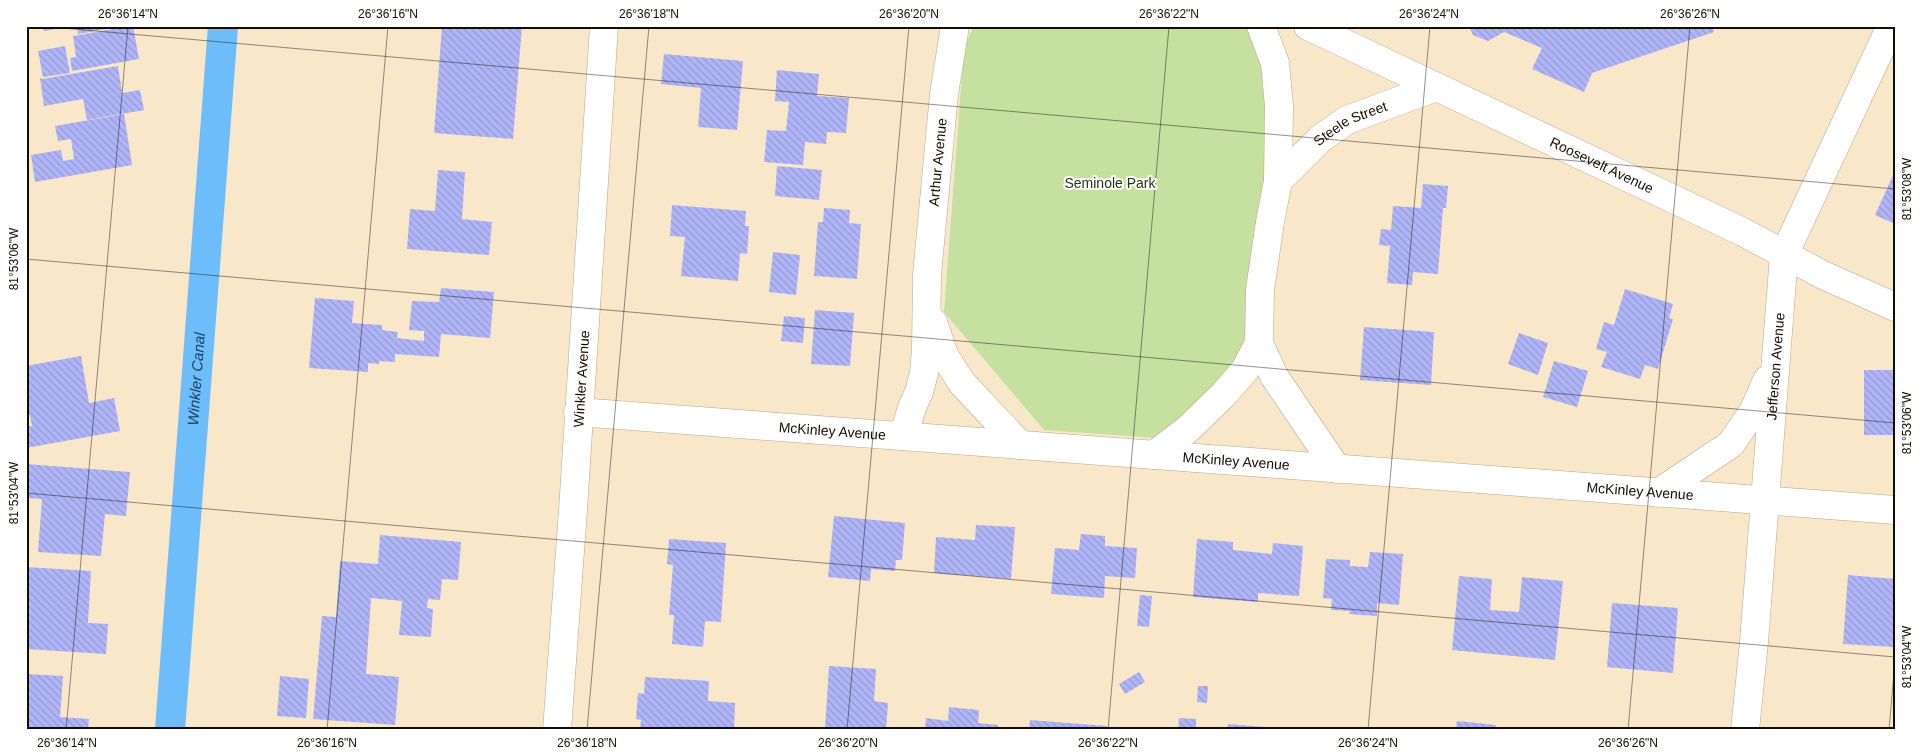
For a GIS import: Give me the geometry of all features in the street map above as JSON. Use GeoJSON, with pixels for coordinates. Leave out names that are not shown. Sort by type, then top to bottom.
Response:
{"type":"FeatureCollection","features":[{"type":"Feature","properties":{"kind":"street","name":"Winkler Avenue"},"geometry":{"type":"LineString","coordinates":[[557,730],[604,26]]}},
{"type":"Feature","properties":{"kind":"street"},"geometry":{"type":"LineString","coordinates":[[1261,26],[1275,64],[1279,106],[1278,181],[1260,290],[1259,343],[1274,376],[1337,469]]}},
{"type":"Feature","properties":{"kind":"street","name":"Roosevelt Avenue"},"geometry":{"type":"LineString","coordinates":[[1308,26],[1743,232],[1823,275],[1895,307]]}},
{"type":"Feature","properties":{"kind":"street","name":"Jefferson Avenue"},"geometry":{"type":"LineString","coordinates":[[1745,730],[1754,642],[1784,255],[1891,26]]}},
{"type":"Feature","properties":{"kind":"street","name":"Arthur Avenue"},"geometry":{"type":"LineString","coordinates":[[903,436],[924,373],[927,275],[944,94],[954,27]]}},
{"type":"Feature","properties":{"kind":"street","name":"Steele Street"},"geometry":{"type":"LineString","coordinates":[[1278,181],[1320,139],[1347,120],[1436,87]]}},
{"type":"Feature","properties":{"kind":"street","name":"Arthur Avenue"},"geometry":{"type":"LineString","coordinates":[[926,301],[944,355],[962,383],[1020,445]]}},
{"type":"Feature","properties":{"kind":"street"},"geometry":{"type":"LineString","coordinates":[[1154,455],[1188,429],[1224,394],[1245,370],[1259,343]]}},
{"type":"Feature","properties":{"kind":"street"},"geometry":{"type":"LineString","coordinates":[[1658,492],[1731,444],[1754,410],[1775,359]]}},
{"type":"Feature","properties":{"kind":"street","name":"McKinley Avenue"},"geometry":{"type":"LineString","coordinates":[[578,412],[1895,510]]}},
{"type":"Feature","properties":{"kind":"green space","name":"Seminole Park"},"geometry":{"type":"Polygon","coordinates":[[[974,26],[1251,26],[1271,80],[1268,168],[1250,336],[1211,397],[1156,438],[1044,430],[944,312],[964,47],[974,26]]]}},
{"type":"Feature","properties":{"kind":"building"},"geometry":{"type":"Polygon","coordinates":[[[43,26],[67,26],[67,27],[44,31],[43,26]]]}},
{"type":"Feature","properties":{"kind":"building"},"geometry":{"type":"Polygon","coordinates":[[[77,26],[118,26],[118,27],[78,34],[77,26]]]}},
{"type":"Feature","properties":{"kind":"building"},"geometry":{"type":"Polygon","coordinates":[[[133,26],[139,59],[72,71],[70,58],[76,57],[73,36],[133,26]]]}},
{"type":"Feature","properties":{"kind":"building"},"geometry":{"type":"Polygon","coordinates":[[[442,26],[522,26],[513,139],[434,133],[442,26]]]}},
{"type":"Feature","properties":{"kind":"building"},"geometry":{"type":"Polygon","coordinates":[[[1469,26],[1712,26],[1714,32],[1592,73],[1584,92],[1532,69],[1542,48],[1504,32],[1488,41],[1473,35],[1469,26]]]}},
{"type":"Feature","properties":{"kind":"building"},"geometry":{"type":"Polygon","coordinates":[[[65,46],[70,73],[43,77],[38,51],[65,46]]]}},
{"type":"Feature","properties":{"kind":"building"},"geometry":{"type":"Polygon","coordinates":[[[664,54],[743,61],[737,130],[698,127],[701,88],[661,84],[664,54]]]}},
{"type":"Feature","properties":{"kind":"building"},"geometry":{"type":"Polygon","coordinates":[[[118,66],[122,93],[140,90],[144,110],[87,120],[83,99],[44,106],[40,78],[118,66]]]}},
{"type":"Feature","properties":{"kind":"building"},"geometry":{"type":"Polygon","coordinates":[[[777,70],[819,74],[817,96],[849,98],[846,133],[827,132],[826,144],[805,142],[803,165],[764,162],[767,130],[786,131],[789,102],[775,101],[777,70]]]}},
{"type":"Feature","properties":{"kind":"building"},"geometry":{"type":"Polygon","coordinates":[[[124,114],[132,165],[35,182],[31,155],[61,150],[63,161],[74,159],[71,139],[58,141],[55,126],[124,114]]]}},
{"type":"Feature","properties":{"kind":"building"},"geometry":{"type":"Polygon","coordinates":[[[777,166],[822,170],[819,200],[775,196],[777,166]]]}},
{"type":"Feature","properties":{"kind":"building"},"geometry":{"type":"Polygon","coordinates":[[[438,170],[465,172],[462,219],[492,222],[489,255],[407,249],[410,209],[435,211],[438,170]]]}},
{"type":"Feature","properties":{"kind":"building"},"geometry":{"type":"Polygon","coordinates":[[[1895,171],[1895,224],[1875,215],[1895,171]]]}},
{"type":"Feature","properties":{"kind":"building"},"geometry":{"type":"Polygon","coordinates":[[[1423,184],[1448,186],[1446,208],[1443,208],[1438,274],[1413,272],[1412,285],[1387,283],[1390,246],[1379,245],[1381,229],[1391,230],[1393,206],[1421,208],[1423,184]]]}},
{"type":"Feature","properties":{"kind":"building"},"geometry":{"type":"Polygon","coordinates":[[[672,205],[746,211],[745,226],[749,226],[747,254],[740,253],[738,281],[681,276],[685,237],[670,236],[672,205]]]}},
{"type":"Feature","properties":{"kind":"building"},"geometry":{"type":"Polygon","coordinates":[[[824,208],[850,210],[849,223],[861,224],[857,279],[814,276],[818,222],[823,222],[824,208]]]}},
{"type":"Feature","properties":{"kind":"building"},"geometry":{"type":"Polygon","coordinates":[[[773,252],[800,255],[796,295],[769,292],[773,252]]]}},
{"type":"Feature","properties":{"kind":"building"},"geometry":{"type":"Polygon","coordinates":[[[441,288],[494,292],[490,338],[441,334],[439,357],[395,354],[395,362],[379,361],[379,364],[368,363],[368,372],[309,368],[315,298],[354,301],[352,323],[382,325],[382,330],[398,332],[397,338],[424,341],[424,331],[409,330],[412,301],[439,302],[441,288]]]}},
{"type":"Feature","properties":{"kind":"building"},"geometry":{"type":"Polygon","coordinates":[[[1625,289],[1673,304],[1669,318],[1673,319],[1658,369],[1645,365],[1640,379],[1601,367],[1607,352],[1596,349],[1604,322],[1614,325],[1625,289]]]}},
{"type":"Feature","properties":{"kind":"building"},"geometry":{"type":"Polygon","coordinates":[[[815,310],[854,313],[850,366],[811,364],[815,310]]]}},
{"type":"Feature","properties":{"kind":"building"},"geometry":{"type":"Polygon","coordinates":[[[784,316],[805,318],[803,343],[781,341],[784,316]]]}},
{"type":"Feature","properties":{"kind":"building"},"geometry":{"type":"Polygon","coordinates":[[[1364,327],[1434,332],[1431,385],[1360,380],[1364,327]]]}},
{"type":"Feature","properties":{"kind":"building"},"geometry":{"type":"Polygon","coordinates":[[[1519,333],[1548,343],[1538,375],[1508,364],[1519,333]]]}},
{"type":"Feature","properties":{"kind":"building"},"geometry":{"type":"Polygon","coordinates":[[[81,356],[89,403],[114,398],[120,431],[26,448],[26,427],[32,426],[30,415],[26,415],[26,366],[81,356]]]}},
{"type":"Feature","properties":{"kind":"building"},"geometry":{"type":"Polygon","coordinates":[[[1554,361],[1588,371],[1577,407],[1543,397],[1554,361]]]}},
{"type":"Feature","properties":{"kind":"building"},"geometry":{"type":"Polygon","coordinates":[[[1864,370],[1895,370],[1895,435],[1864,435],[1864,370]]]}},
{"type":"Feature","properties":{"kind":"building"},"geometry":{"type":"Polygon","coordinates":[[[26,464],[130,472],[126,516],[105,514],[101,556],[38,552],[42,499],[26,498],[26,464]]]}},
{"type":"Feature","properties":{"kind":"building"},"geometry":{"type":"Polygon","coordinates":[[[834,516],[905,523],[902,560],[896,560],[895,571],[871,569],[870,581],[828,577],[834,516]]]}},
{"type":"Feature","properties":{"kind":"building"},"geometry":{"type":"Polygon","coordinates":[[[976,525],[1015,527],[1011,579],[934,573],[936,537],[975,540],[976,525]]]}},
{"type":"Feature","properties":{"kind":"building"},"geometry":{"type":"Polygon","coordinates":[[[1081,534],[1105,536],[1105,546],[1137,548],[1135,578],[1105,576],[1104,598],[1051,594],[1055,548],[1079,550],[1081,534]]]}},
{"type":"Feature","properties":{"kind":"building"},"geometry":{"type":"Polygon","coordinates":[[[380,535],[461,542],[458,580],[442,579],[440,600],[428,599],[427,608],[433,609],[431,637],[399,635],[402,601],[371,598],[366,674],[399,677],[395,725],[313,719],[322,616],[336,617],[340,561],[378,564],[380,535]]]}},
{"type":"Feature","properties":{"kind":"building"},"geometry":{"type":"Polygon","coordinates":[[[669,539],[726,543],[721,622],[705,621],[703,647],[672,644],[674,615],[669,615],[673,565],[667,564],[669,539]]]}},
{"type":"Feature","properties":{"kind":"building"},"geometry":{"type":"Polygon","coordinates":[[[1197,539],[1233,542],[1233,550],[1272,554],[1273,543],[1303,546],[1299,596],[1258,593],[1258,602],[1193,597],[1197,539]]]}},
{"type":"Feature","properties":{"kind":"building"},"geometry":{"type":"Polygon","coordinates":[[[1370,552],[1403,554],[1399,605],[1377,603],[1377,616],[1349,614],[1350,611],[1331,610],[1332,599],[1323,598],[1326,559],[1350,560],[1350,566],[1368,567],[1370,552]]]}},
{"type":"Feature","properties":{"kind":"building"},"geometry":{"type":"Polygon","coordinates":[[[26,567],[91,571],[88,623],[108,624],[106,654],[26,649],[26,567]]]}},
{"type":"Feature","properties":{"kind":"building"},"geometry":{"type":"Polygon","coordinates":[[[1848,575],[1895,579],[1895,647],[1843,644],[1848,575]]]}},
{"type":"Feature","properties":{"kind":"building"},"geometry":{"type":"Polygon","coordinates":[[[1459,576],[1492,579],[1490,610],[1519,612],[1522,577],[1563,581],[1555,660],[1452,650],[1459,576]]]}},
{"type":"Feature","properties":{"kind":"building"},"geometry":{"type":"Polygon","coordinates":[[[1140,595],[1152,596],[1149,627],[1137,626],[1140,595]]]}},
{"type":"Feature","properties":{"kind":"building"},"geometry":{"type":"Polygon","coordinates":[[[1612,603],[1678,608],[1673,673],[1607,667],[1612,603]]]}},
{"type":"Feature","properties":{"kind":"building"},"geometry":{"type":"Polygon","coordinates":[[[829,666],[876,669],[874,701],[888,703],[886,730],[825,730],[829,666]]]}},
{"type":"Feature","properties":{"kind":"building"},"geometry":{"type":"Polygon","coordinates":[[[1139,672],[1145,682],[1125,694],[1119,684],[1139,672]]]}},
{"type":"Feature","properties":{"kind":"building"},"geometry":{"type":"Polygon","coordinates":[[[26,674],[63,676],[60,717],[89,719],[88,730],[26,730],[26,674]]]}},
{"type":"Feature","properties":{"kind":"building"},"geometry":{"type":"Polygon","coordinates":[[[280,676],[309,679],[306,718],[277,716],[280,676]]]}},
{"type":"Feature","properties":{"kind":"building"},"geometry":{"type":"Polygon","coordinates":[[[645,677],[709,681],[708,701],[735,703],[734,730],[640,730],[641,720],[636,719],[638,693],[644,694],[645,677]]]}},
{"type":"Feature","properties":{"kind":"building"},"geometry":{"type":"Polygon","coordinates":[[[1198,686],[1208,686],[1207,703],[1197,702],[1198,686]]]}},
{"type":"Feature","properties":{"kind":"building"},"geometry":{"type":"Polygon","coordinates":[[[949,707],[979,710],[978,723],[998,725],[998,730],[925,730],[926,718],[948,721],[949,707]]]}},
{"type":"Feature","properties":{"kind":"building"},"geometry":{"type":"Polygon","coordinates":[[[1179,718],[1196,719],[1196,730],[1178,730],[1179,718]]]}},
{"type":"Feature","properties":{"kind":"building"},"geometry":{"type":"Polygon","coordinates":[[[1030,720],[1107,726],[1106,730],[1029,730],[1030,720]]]}},
{"type":"Feature","properties":{"kind":"building"},"geometry":{"type":"Polygon","coordinates":[[[1457,721],[1496,725],[1496,730],[1456,730],[1457,721]]]}},
{"type":"Feature","properties":{"kind":"building"},"geometry":{"type":"Polygon","coordinates":[[[1228,724],[1279,728],[1279,730],[1228,730],[1228,724]]]}},
{"type":"Feature","properties":{"kind":"waterway","name":"Winkler Canal"},"geometry":{"type":"LineString","coordinates":[[170,730],[223,26]]}}]}
